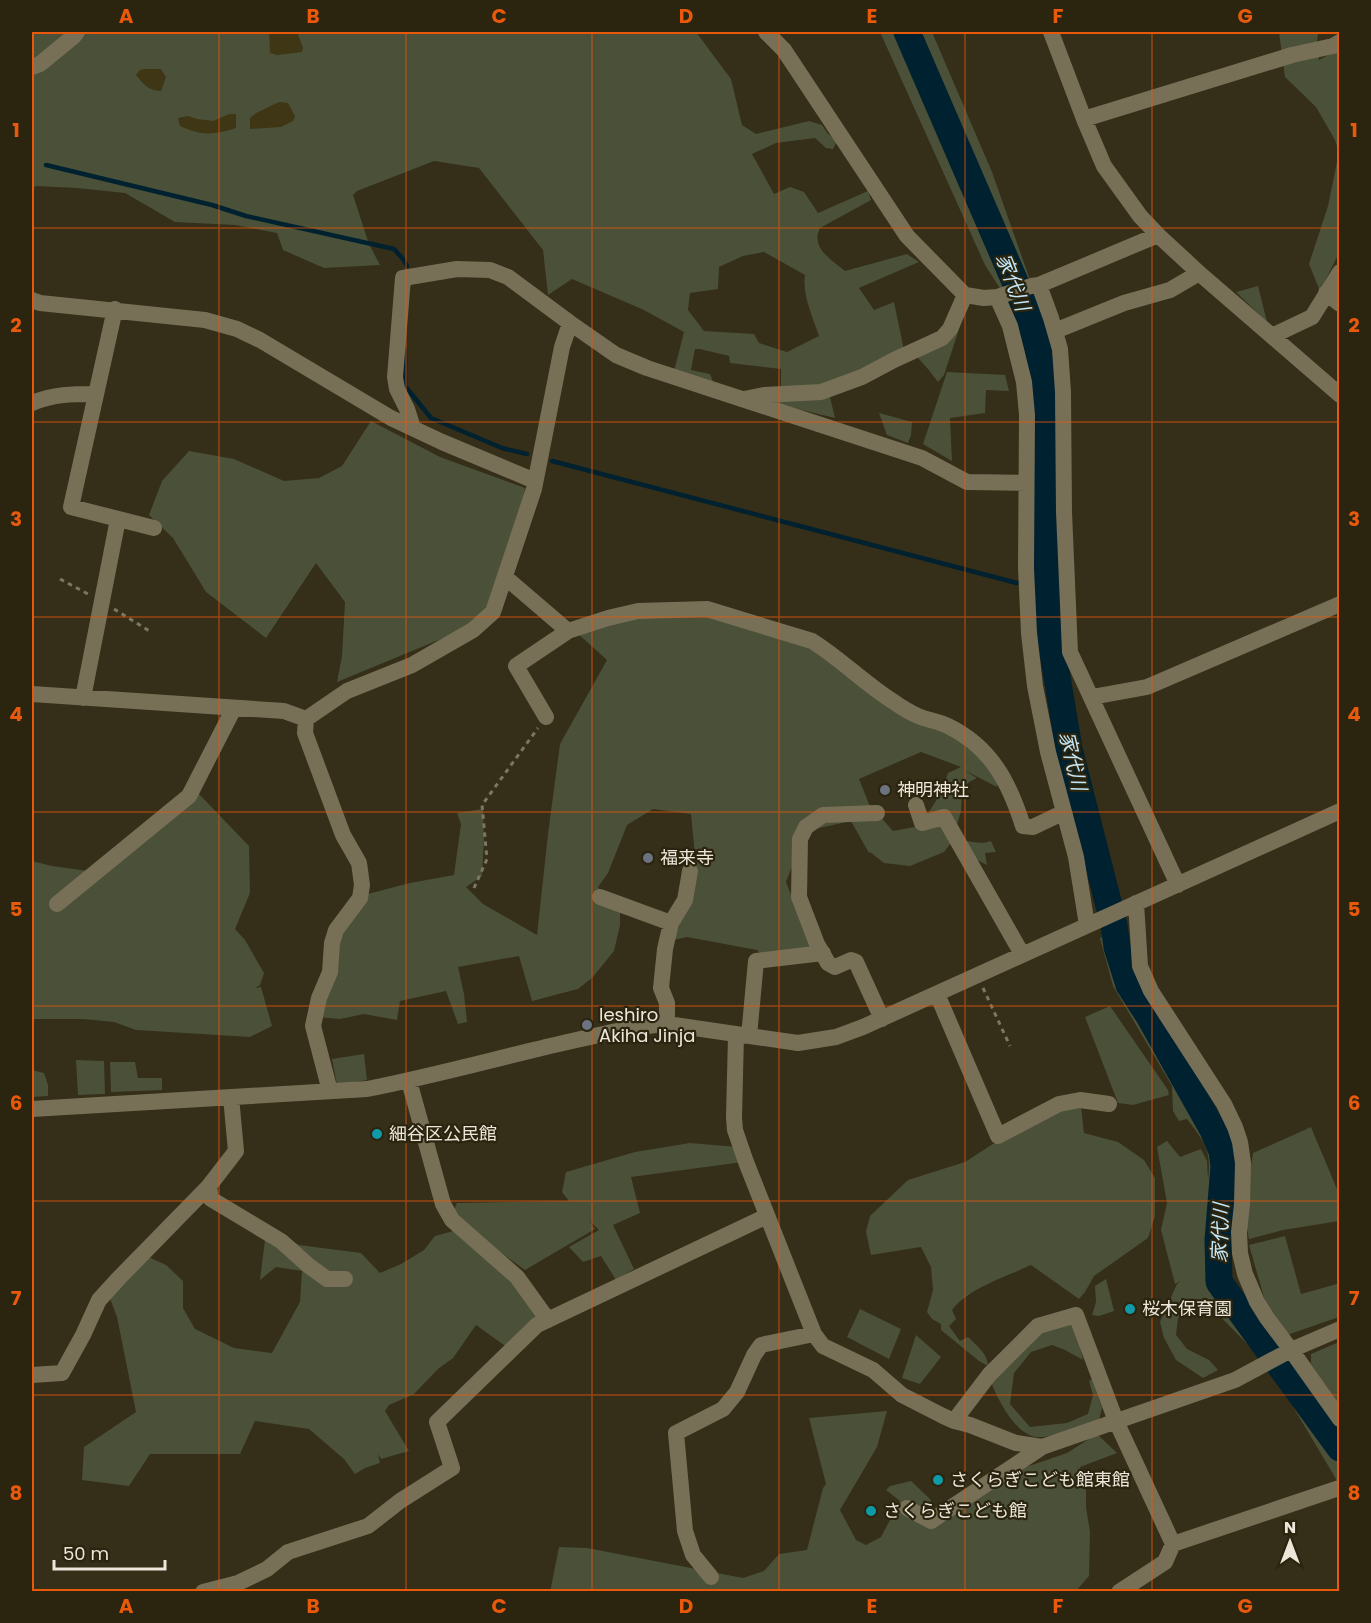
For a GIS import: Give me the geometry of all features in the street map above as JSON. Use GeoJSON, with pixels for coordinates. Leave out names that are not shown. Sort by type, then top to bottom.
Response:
{"type":"FeatureCollection","features":[{"type":"Feature","properties":{"kind":"street"},"geometry":{"type":"LineString","coordinates":[[32,67],[40,64],[77,32]]}},
{"type":"Feature","properties":{"kind":"street"},"geometry":{"type":"LineString","coordinates":[[766,32],[784,50],[907,236],[965,295],[984,298],[1003,295],[1035,285],[1158,235]]}},
{"type":"Feature","properties":{"kind":"street"},"geometry":{"type":"LineString","coordinates":[[1052,32],[1104,166],[1140,216],[1199,273],[1340,395]]}},
{"type":"Feature","properties":{"kind":"street"},"geometry":{"type":"LineString","coordinates":[[1084,119],[1292,55],[1333,46],[1340,42]]}},
{"type":"Feature","properties":{"kind":"street"},"geometry":{"type":"LineString","coordinates":[[412,428],[407,409],[397,389],[395,377],[403,279],[457,269],[490,270],[508,278],[616,355],[647,368],[922,458],[967,482],[1026,483]]}},
{"type":"Feature","properties":{"kind":"street"},"geometry":{"type":"LineString","coordinates":[[1272,336],[1312,317],[1340,272]]}},
{"type":"Feature","properties":{"kind":"street"},"geometry":{"type":"LineString","coordinates":[[1055,331],[1124,303],[1170,290],[1199,273]]}},
{"type":"Feature","properties":{"kind":"street"},"geometry":{"type":"LineString","coordinates":[[1035,285],[1055,331],[1060,349],[1064,392],[1065,524],[1070,652],[1178,885]]}},
{"type":"Feature","properties":{"kind":"street"},"geometry":{"type":"LineString","coordinates":[[1326,293],[1340,304]]}},
{"type":"Feature","properties":{"kind":"street"},"geometry":{"type":"LineString","coordinates":[[740,399],[764,395],[821,392],[862,377],[942,338],[950,329],[965,295]]}},
{"type":"Feature","properties":{"kind":"street"},"geometry":{"type":"LineString","coordinates":[[1003,295],[1024,382],[1027,415],[1026,568],[1029,633],[1035,686],[1048,752],[1091,924]]}},
{"type":"Feature","properties":{"kind":"street"},"geometry":{"type":"LineString","coordinates":[[32,300],[40,303],[205,320],[237,329],[260,340],[391,418],[535,481]]}},
{"type":"Feature","properties":{"kind":"street"},"geometry":{"type":"LineString","coordinates":[[115,309],[71,507],[154,528]]}},
{"type":"Feature","properties":{"kind":"street"},"geometry":{"type":"LineString","coordinates":[[306,719],[347,691],[412,665],[473,630],[493,612],[535,481],[562,346],[570,323]]}},
{"type":"Feature","properties":{"kind":"street"},"geometry":{"type":"LineString","coordinates":[[32,403],[46,397],[96,394]]}},
{"type":"Feature","properties":{"kind":"street"},"geometry":{"type":"LineString","coordinates":[[83,698],[118,519]]}},
{"type":"Feature","properties":{"kind":"street"},"geometry":{"type":"LineString","coordinates":[[505,577],[568,631]]}},
{"type":"Feature","properties":{"kind":"street"},"geometry":{"type":"LineString","coordinates":[[1092,697],[1147,687],[1340,604]]}},
{"type":"Feature","properties":{"kind":"street"},"geometry":{"type":"LineString","coordinates":[[546,717],[516,666],[568,631],[638,611],[707,609],[813,641],[891,701],[918,716],[946,724],[965,735],[984,751],[1000,771],[1016,804],[1023,826],[1033,828],[1056,816],[1065,815]]}},
{"type":"Feature","properties":{"kind":"street"},"geometry":{"type":"LineString","coordinates":[[32,694],[284,711],[306,719]]}},
{"type":"Feature","properties":{"kind":"street"},"geometry":{"type":"LineString","coordinates":[[57,904],[189,796],[234,708]]}},
{"type":"Feature","properties":{"kind":"street"},"geometry":{"type":"LineString","coordinates":[[306,719],[305,733],[344,835],[359,863],[362,885],[360,898],[338,926],[334,936],[330,972],[319,998],[313,1026],[330,1091]]}},
{"type":"Feature","properties":{"kind":"street"},"geometry":{"type":"LineString","coordinates":[[916,805],[922,823],[944,817],[1023,954]]}},
{"type":"Feature","properties":{"kind":"street"},"geometry":{"type":"LineString","coordinates":[[32,1109],[367,1089],[409,1081],[610,1032],[667,1024],[791,1042],[811,1042],[863,1028],[1340,811]]}},
{"type":"Feature","properties":{"kind":"street"},"geometry":{"type":"LineString","coordinates":[[877,813],[823,815],[806,827],[800,839],[799,897],[817,944],[828,963],[835,967],[851,960],[856,962],[882,1019]]}},
{"type":"Feature","properties":{"kind":"street"},"geometry":{"type":"LineString","coordinates":[[667,1024],[667,1002],[661,988],[665,949],[670,923],[685,900],[690,871]]}},
{"type":"Feature","properties":{"kind":"street"},"geometry":{"type":"LineString","coordinates":[[600,897],[670,923]]}},
{"type":"Feature","properties":{"kind":"street"},"geometry":{"type":"LineString","coordinates":[[1131,905],[1140,966],[1151,991],[1224,1104],[1240,1142],[1243,1163],[1240,1253],[1257,1302],[1287,1352],[1340,1419]]}},
{"type":"Feature","properties":{"kind":"street"},"geometry":{"type":"LineString","coordinates":[[823,953],[756,961],[742,1035],[734,1118],[735,1130],[814,1334],[823,1346],[873,1370],[902,1395],[954,1421],[1016,1443],[1042,1447]]}},
{"type":"Feature","properties":{"kind":"street"},"geometry":{"type":"LineString","coordinates":[[937,994],[998,1136],[1059,1104],[1080,1100],[1109,1104]]}},
{"type":"Feature","properties":{"kind":"street"},"geometry":{"type":"LineString","coordinates":[[409,1081],[443,1204],[452,1220],[517,1277],[548,1320]]}},
{"type":"Feature","properties":{"kind":"street"},"geometry":{"type":"LineString","coordinates":[[32,1375],[62,1373],[99,1300],[209,1186],[236,1151],[231,1097]]}},
{"type":"Feature","properties":{"kind":"street"},"geometry":{"type":"LineString","coordinates":[[209,1186],[211,1199],[281,1241],[327,1279],[345,1279]]}},
{"type":"Feature","properties":{"kind":"street"},"geometry":{"type":"LineString","coordinates":[[203,1592],[238,1583],[267,1569],[288,1552],[368,1526],[400,1501],[452,1468],[437,1422],[537,1325],[767,1216]]}},
{"type":"Feature","properties":{"kind":"street"},"geometry":{"type":"LineString","coordinates":[[954,1421],[989,1375],[1038,1326],[1076,1315],[1116,1421],[1173,1544]]}},
{"type":"Feature","properties":{"kind":"street"},"geometry":{"type":"LineString","coordinates":[[907,1508],[931,1521],[1042,1447],[1235,1380],[1287,1352],[1340,1329]]}},
{"type":"Feature","properties":{"kind":"street"},"geometry":{"type":"LineString","coordinates":[[711,1577],[693,1555],[685,1532],[676,1433],[723,1409],[737,1392],[761,1345],[814,1334]]}},
{"type":"Feature","properties":{"kind":"street"},"geometry":{"type":"LineString","coordinates":[[1119,1592],[1165,1562],[1173,1544],[1340,1488]]}},
{"type":"Feature","properties":{"kind":"path"},"geometry":{"type":"LineString","coordinates":[[474,888],[487,859],[482,806],[546,717]]}},
{"type":"Feature","properties":{"kind":"path"},"geometry":{"type":"LineString","coordinates":[[977,975],[1010,1046]]}},
{"type":"Feature","properties":{"kind":"green space"},"geometry":{"type":"Polygon","coordinates":[[[32,32],[696,32],[731,79],[742,125],[756,134],[809,121],[822,125],[837,141],[833,149],[826,148],[815,138],[776,143],[752,154],[774,194],[790,187],[804,192],[818,213],[868,191],[871,200],[820,228],[818,242],[824,253],[845,271],[907,254],[919,262],[859,288],[874,310],[894,302],[904,350],[828,386],[781,389],[781,369],[730,363],[729,356],[695,349],[691,370],[710,374],[714,384],[674,371],[684,332],[644,310],[572,279],[548,295],[543,250],[479,168],[434,161],[357,191],[353,195],[369,244],[380,265],[324,268],[283,250],[277,233],[235,225],[175,222],[125,193],[36,186],[32,189],[32,32]],[[764,252],[743,256],[719,267],[718,289],[690,293],[688,310],[704,331],[754,334],[759,343],[787,352],[819,336],[807,298],[805,275],[764,252]]]}},
{"type":"Feature","properties":{"kind":"green space"},"geometry":{"type":"Polygon","coordinates":[[[880,32],[932,32],[992,172],[1029,277],[1008,301],[985,265],[880,32]]]}},
{"type":"Feature","properties":{"kind":"green space"},"geometry":{"type":"Polygon","coordinates":[[[1279,32],[1318,32],[1319,60],[1339,49],[1339,152],[1335,140],[1316,107],[1285,77],[1279,32]]]}},
{"type":"Feature","properties":{"kind":"green space"},"geometry":{"type":"Polygon","coordinates":[[[1339,152],[1339,253],[1320,291],[1309,264],[1328,206],[1339,152]]]}},
{"type":"Feature","properties":{"kind":"green space"},"geometry":{"type":"Polygon","coordinates":[[[1258,286],[1267,322],[1236,292],[1258,286]]]}},
{"type":"Feature","properties":{"kind":"green space"},"geometry":{"type":"Polygon","coordinates":[[[965,311],[944,375],[938,382],[918,358],[965,311]]]}},
{"type":"Feature","properties":{"kind":"green space"},"geometry":{"type":"Polygon","coordinates":[[[947,372],[1005,375],[1009,391],[986,390],[985,413],[950,418],[952,461],[923,444],[947,372]]]}},
{"type":"Feature","properties":{"kind":"green space"},"geometry":{"type":"Polygon","coordinates":[[[829,393],[835,418],[760,400],[829,393]]]}},
{"type":"Feature","properties":{"kind":"green space"},"geometry":{"type":"Polygon","coordinates":[[[879,413],[912,422],[908,443],[887,435],[879,413]]]}},
{"type":"Feature","properties":{"kind":"green space"},"geometry":{"type":"Polygon","coordinates":[[[371,421],[440,457],[525,488],[523,522],[486,618],[337,682],[342,656],[345,602],[316,563],[266,638],[206,592],[173,538],[149,515],[162,481],[189,451],[234,459],[284,481],[319,478],[342,466],[371,421]]]}},
{"type":"Feature","properties":{"kind":"green space"},"geometry":{"type":"Polygon","coordinates":[[[707,609],[787,637],[850,669],[948,725],[1000,771],[997,787],[962,769],[977,778],[962,789],[961,811],[951,843],[944,852],[910,866],[884,863],[869,853],[851,821],[815,829],[807,827],[786,882],[813,950],[762,955],[757,950],[687,937],[673,940],[689,900],[696,865],[691,814],[653,809],[627,825],[608,873],[598,887],[602,893],[620,905],[620,925],[614,951],[592,978],[578,989],[532,1001],[519,956],[458,967],[467,1022],[458,1024],[446,991],[400,1001],[397,1020],[364,1014],[340,1019],[317,1017],[336,930],[360,896],[454,875],[461,824],[457,813],[483,809],[482,876],[466,887],[483,904],[537,935],[560,744],[607,660],[576,632],[654,611],[707,609]],[[921,752],[859,779],[869,804],[893,831],[920,826],[939,794],[948,773],[961,767],[921,752]]]}},
{"type":"Feature","properties":{"kind":"green space"},"geometry":{"type":"Polygon","coordinates":[[[197,792],[249,846],[250,893],[235,929],[245,940],[264,973],[260,985],[255,988],[261,987],[272,1026],[250,1037],[136,1030],[114,1022],[83,1019],[32,1019],[32,861],[96,872],[197,792]]]}},
{"type":"Feature","properties":{"kind":"green space"},"geometry":{"type":"Polygon","coordinates":[[[963,841],[980,843],[991,841],[996,852],[985,853],[987,865],[973,858],[963,841]]]}},
{"type":"Feature","properties":{"kind":"green space"},"geometry":{"type":"Polygon","coordinates":[[[1108,936],[1122,968],[1136,968],[1170,1041],[1230,1141],[1231,1201],[1222,1276],[1238,1306],[1279,1349],[1263,1360],[1210,1306],[1178,1318],[1176,1335],[1187,1349],[1209,1360],[1218,1370],[1203,1378],[1176,1360],[1164,1338],[1160,1322],[1177,1284],[1181,1281],[1175,1284],[1161,1230],[1167,1203],[1157,1147],[1167,1141],[1180,1157],[1201,1149],[1207,1161],[1208,1179],[1208,1154],[1202,1140],[1187,1119],[1179,1121],[1173,1111],[1172,1086],[1113,986],[1100,938],[1108,936]]]}},
{"type":"Feature","properties":{"kind":"green space"},"geometry":{"type":"Polygon","coordinates":[[[1110,1006],[1168,1090],[1169,1095],[1133,1105],[1118,1103],[1085,1017],[1110,1006]]]}},
{"type":"Feature","properties":{"kind":"green space"},"geometry":{"type":"Polygon","coordinates":[[[364,1054],[367,1080],[337,1085],[332,1059],[364,1054]]]}},
{"type":"Feature","properties":{"kind":"green space"},"geometry":{"type":"Polygon","coordinates":[[[76,1060],[104,1061],[105,1094],[78,1095],[76,1060]]]}},
{"type":"Feature","properties":{"kind":"green space"},"geometry":{"type":"Polygon","coordinates":[[[110,1062],[135,1062],[138,1078],[162,1078],[162,1090],[111,1092],[110,1062]]]}},
{"type":"Feature","properties":{"kind":"green space"},"geometry":{"type":"Polygon","coordinates":[[[32,1070],[44,1073],[48,1085],[48,1096],[32,1097],[32,1070]]]}},
{"type":"Feature","properties":{"kind":"green space"},"geometry":{"type":"Polygon","coordinates":[[[1081,1106],[1084,1133],[1118,1142],[1144,1160],[1155,1178],[1155,1216],[1148,1238],[1094,1276],[1079,1299],[1031,1265],[978,1289],[959,1302],[952,1310],[956,1319],[949,1326],[960,1341],[968,1337],[978,1347],[984,1354],[988,1366],[941,1330],[941,1324],[932,1319],[927,1312],[933,1290],[931,1267],[921,1247],[871,1255],[866,1232],[870,1216],[908,1180],[965,1162],[1047,1115],[1081,1106]]]}},
{"type":"Feature","properties":{"kind":"green space"},"geometry":{"type":"Polygon","coordinates":[[[1311,1127],[1339,1194],[1339,1221],[1283,1230],[1249,1239],[1244,1213],[1253,1153],[1311,1127]]]}},
{"type":"Feature","properties":{"kind":"green space"},"geometry":{"type":"Polygon","coordinates":[[[690,1143],[737,1147],[743,1162],[631,1177],[640,1213],[613,1225],[634,1269],[616,1280],[601,1256],[583,1262],[569,1247],[599,1230],[589,1220],[595,1229],[525,1270],[497,1250],[453,1212],[457,1203],[569,1201],[562,1192],[566,1172],[635,1152],[690,1143]]]}},
{"type":"Feature","properties":{"kind":"green space"},"geometry":{"type":"Polygon","coordinates":[[[211,1191],[299,1245],[361,1253],[380,1273],[424,1250],[435,1236],[453,1231],[513,1278],[538,1316],[508,1348],[476,1325],[453,1358],[438,1369],[414,1394],[389,1405],[385,1411],[409,1451],[381,1459],[378,1454],[380,1463],[355,1474],[344,1459],[309,1429],[255,1421],[240,1454],[150,1454],[129,1486],[82,1480],[84,1447],[136,1412],[117,1317],[108,1293],[144,1255],[166,1265],[183,1281],[183,1308],[195,1329],[234,1348],[272,1353],[300,1302],[302,1271],[276,1267],[260,1280],[265,1240],[211,1191]]]}},
{"type":"Feature","properties":{"kind":"green space"},"geometry":{"type":"Polygon","coordinates":[[[1285,1236],[1301,1294],[1337,1284],[1339,1296],[1339,1317],[1287,1335],[1266,1304],[1249,1245],[1285,1236]]]}},
{"type":"Feature","properties":{"kind":"green space"},"geometry":{"type":"Polygon","coordinates":[[[1106,1279],[1114,1311],[1099,1316],[1092,1315],[1096,1302],[1095,1286],[1106,1279]]]}},
{"type":"Feature","properties":{"kind":"green space"},"geometry":{"type":"Polygon","coordinates":[[[860,1309],[901,1329],[889,1359],[847,1337],[860,1309]]]}},
{"type":"Feature","properties":{"kind":"green space"},"geometry":{"type":"Polygon","coordinates":[[[1074,1324],[1083,1360],[1052,1345],[1031,1352],[1014,1373],[1010,1404],[1030,1427],[1067,1423],[1088,1414],[1093,1395],[1089,1381],[1092,1379],[1102,1408],[1099,1420],[1050,1436],[1028,1435],[1008,1415],[991,1382],[1046,1327],[1074,1324]]]}},
{"type":"Feature","properties":{"kind":"green space"},"geometry":{"type":"Polygon","coordinates":[[[916,1335],[941,1357],[920,1384],[902,1378],[916,1335]]]}},
{"type":"Feature","properties":{"kind":"green space"},"geometry":{"type":"Polygon","coordinates":[[[1339,1342],[1339,1404],[1311,1364],[1311,1354],[1339,1342]]]}},
{"type":"Feature","properties":{"kind":"green space"},"geometry":{"type":"Polygon","coordinates":[[[1284,1361],[1293,1361],[1339,1427],[1339,1484],[1270,1368],[1284,1361]]]}},
{"type":"Feature","properties":{"kind":"green space"},"geometry":{"type":"Polygon","coordinates":[[[887,1411],[877,1447],[840,1510],[856,1540],[866,1545],[881,1537],[900,1501],[886,1490],[890,1486],[911,1481],[930,1499],[940,1522],[1026,1467],[1067,1453],[1097,1434],[1117,1453],[1080,1467],[1086,1489],[1090,1532],[1089,1576],[1076,1591],[550,1592],[559,1547],[587,1548],[743,1578],[764,1571],[779,1554],[807,1550],[826,1484],[809,1418],[887,1411]]]}},
{"type":"Feature","properties":{"kind":"sand"},"geometry":{"type":"Polygon","coordinates":[[[269,32],[297,32],[303,48],[302,52],[277,55],[270,53],[269,32]]]}},
{"type":"Feature","properties":{"kind":"sand"},"geometry":{"type":"Polygon","coordinates":[[[144,69],[161,69],[166,77],[161,91],[141,82],[136,75],[144,69]]]}},
{"type":"Feature","properties":{"kind":"sand"},"geometry":{"type":"Polygon","coordinates":[[[280,102],[288,103],[295,116],[293,121],[281,127],[250,129],[250,118],[280,102]]]}},
{"type":"Feature","properties":{"kind":"sand"},"geometry":{"type":"Polygon","coordinates":[[[229,114],[236,114],[236,128],[214,133],[201,133],[180,126],[178,118],[188,116],[213,121],[229,114]]]}},
{"type":"Feature","properties":{"kind":"waterway","name":"家代川"},"geometry":{"type":"LineString","coordinates":[[907,32],[1013,277],[1028,314],[1038,348],[1044,395],[1050,635],[1069,749],[1114,925],[1117,947],[1129,985],[1213,1130],[1222,1151],[1224,1166],[1218,1240],[1219,1282],[1340,1448]]}},
{"type":"Feature","properties":{"kind":"waterway"},"geometry":{"type":"LineString","coordinates":[[46,165],[212,205],[246,216],[394,249],[407,266]]}},
{"type":"Feature","properties":{"kind":"waterway"},"geometry":{"type":"LineString","coordinates":[[405,350],[405,386],[431,418],[502,448],[527,454]]}},
{"type":"Feature","properties":{"kind":"waterway"},"geometry":{"type":"LineString","coordinates":[[552,461],[1017,583]]}},
{"type":"Feature","properties":{"kind":"waterway"},"geometry":{"type":"LineString","coordinates":[[1036,585],[1047,584]]}},
{"type":"Feature","properties":{"kind":"place","name":"神明神社"},"geometry":{"type":"Point","coordinates":[885,790]}},
{"type":"Feature","properties":{"kind":"place","name":"福来寺"},"geometry":{"type":"Point","coordinates":[648,858]}},
{"type":"Feature","properties":{"kind":"place","name":"Ieshiro Akiha Jinja"},"geometry":{"type":"Point","coordinates":[587,1025]}},
{"type":"Feature","properties":{"kind":"place","name":"細谷区公民館"},"geometry":{"type":"Point","coordinates":[377,1134]}},
{"type":"Feature","properties":{"kind":"place","name":"桜木保育園"},"geometry":{"type":"Point","coordinates":[1130,1309]}},
{"type":"Feature","properties":{"kind":"place","name":"さくらぎこども館東館"},"geometry":{"type":"Point","coordinates":[938,1480]}},
{"type":"Feature","properties":{"kind":"place","name":"さくらぎこども館"},"geometry":{"type":"Point","coordinates":[871,1511]}}]}
